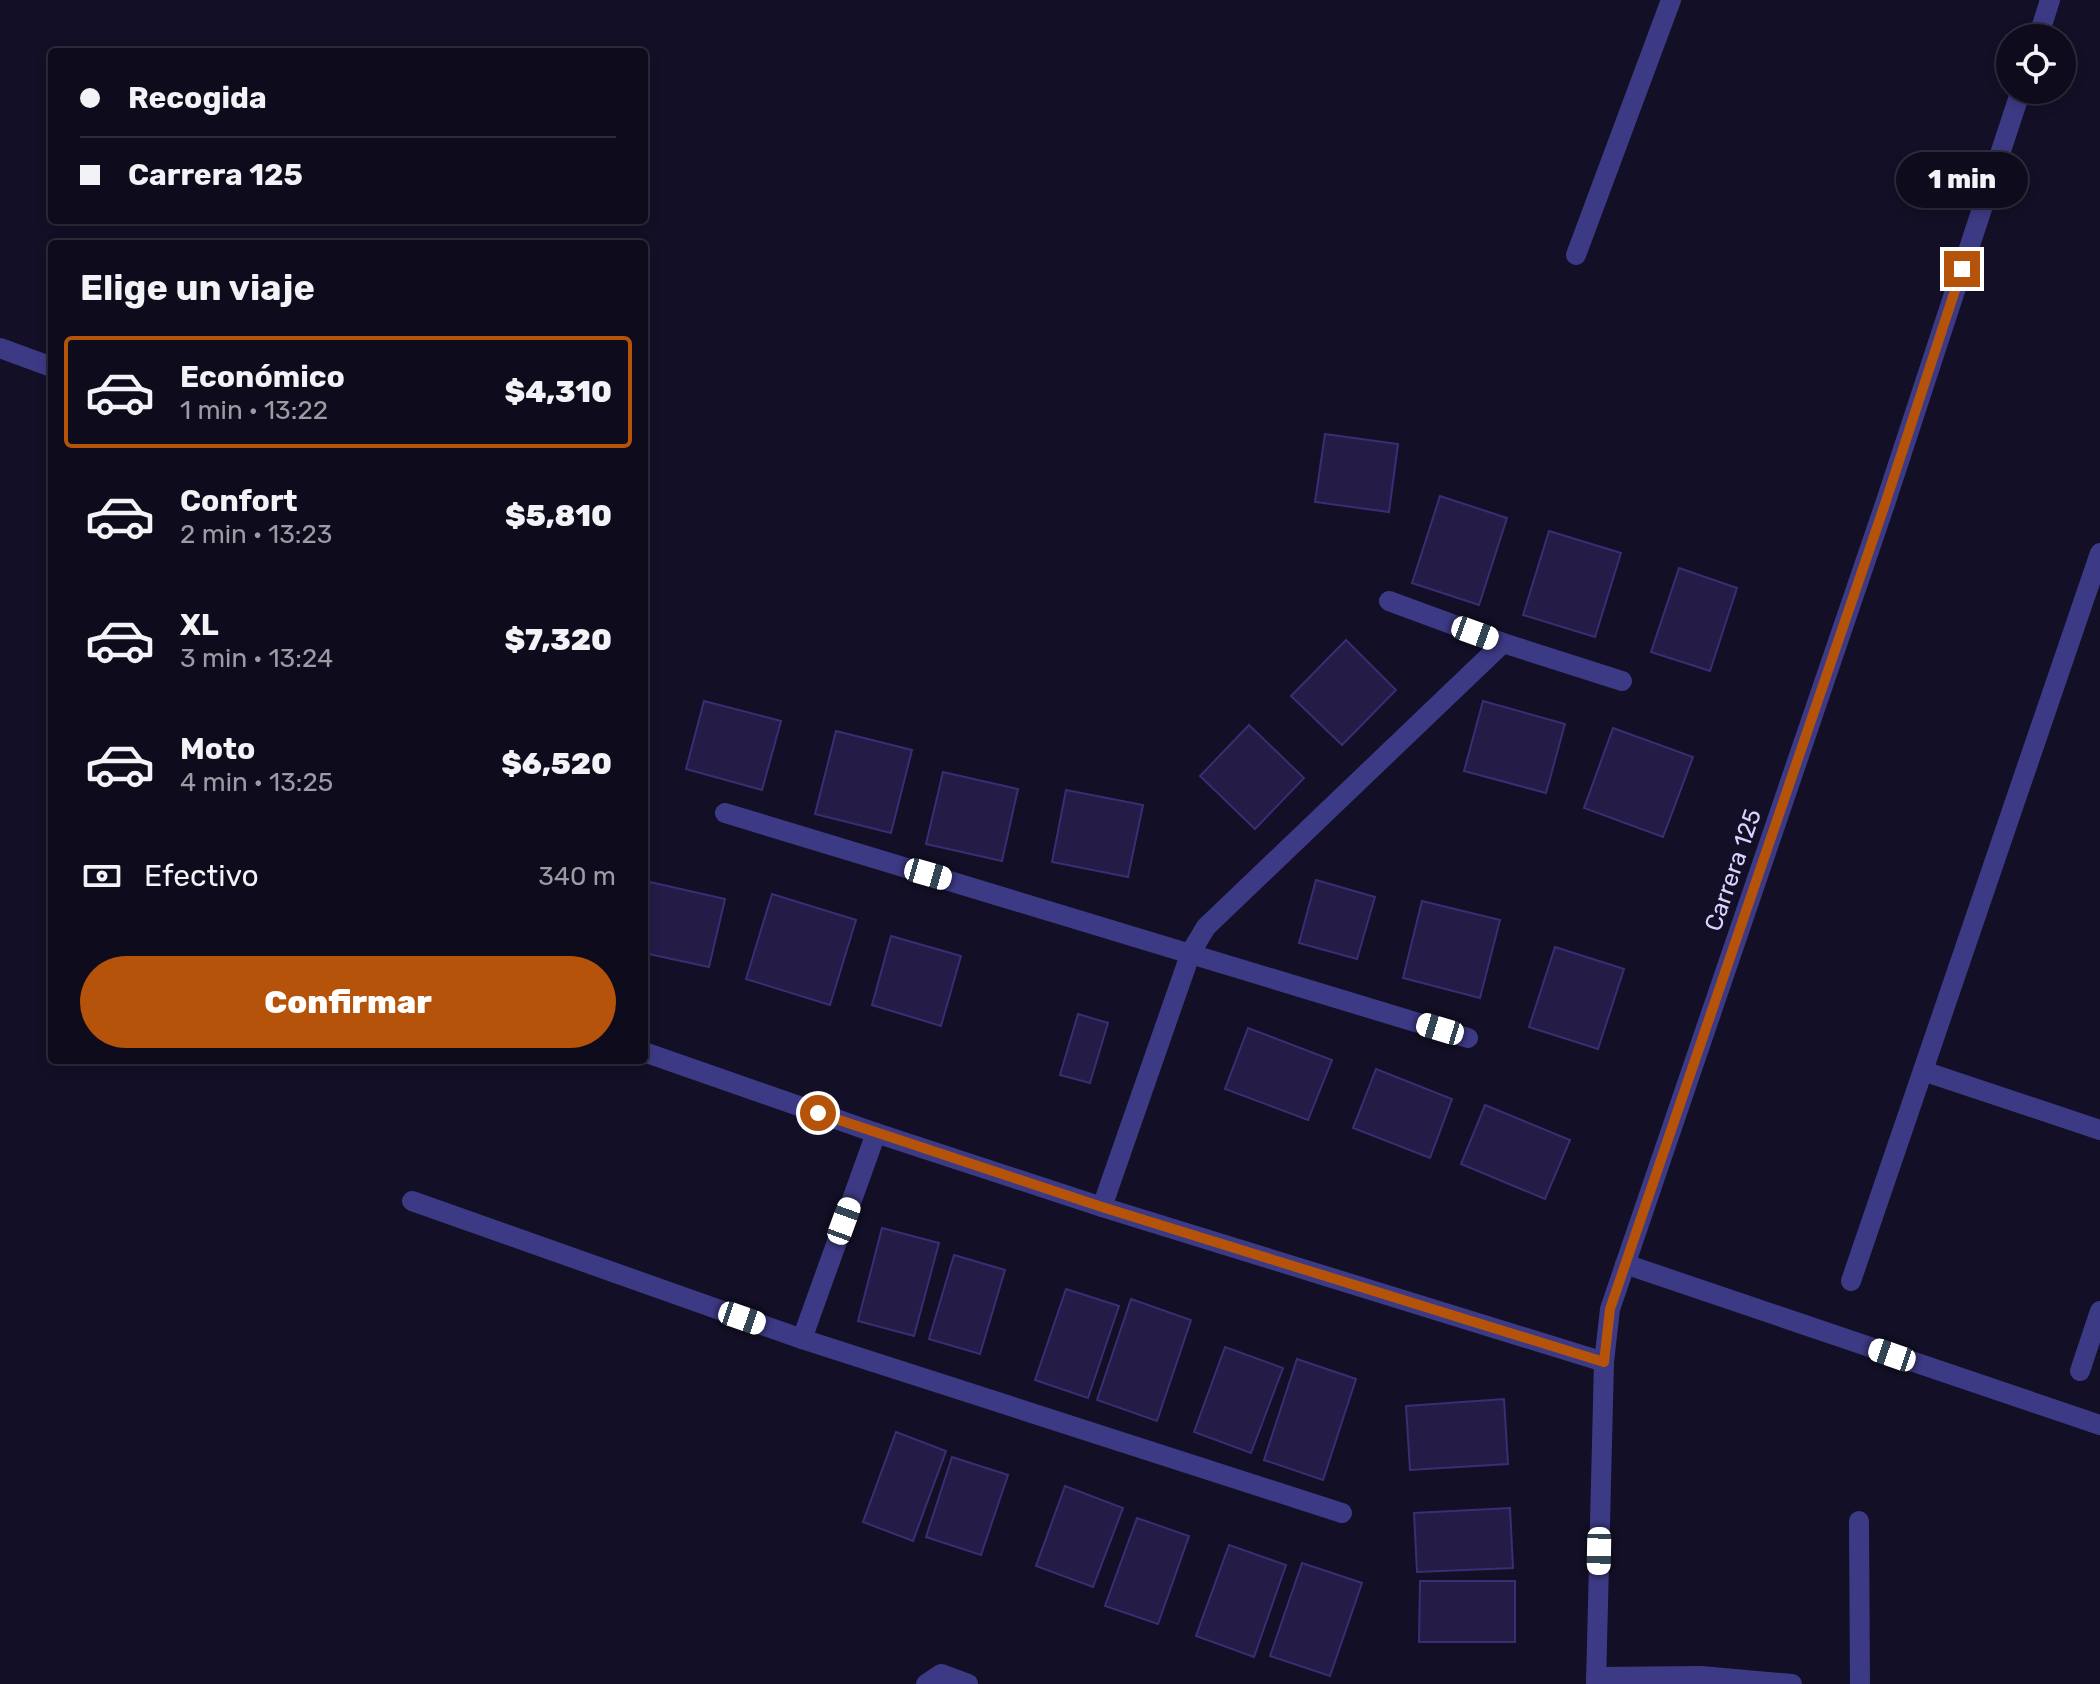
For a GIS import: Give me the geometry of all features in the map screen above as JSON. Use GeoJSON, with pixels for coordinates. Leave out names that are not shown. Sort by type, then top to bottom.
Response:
{"type":"FeatureCollection","features":[{"type":"Feature","properties":{"kind":"street"},"geometry":{"type":"LineString","coordinates":[[1576,255],[1671,0]]}},
{"type":"Feature","properties":{"kind":"street"},"geometry":{"type":"LineString","coordinates":[[2042,24],[2050,0]]}},
{"type":"Feature","properties":{"kind":"street","name":"Carrera 125"},"geometry":{"type":"LineString","coordinates":[[1596,1680],[1604,1362],[1610,1309],[1885,504],[2016,104]]}},
{"type":"Feature","properties":{"kind":"street"},"geometry":{"type":"LineString","coordinates":[[0,348],[48,366]]}},
{"type":"Feature","properties":{"kind":"street"},"geometry":{"type":"LineString","coordinates":[[1851,1281],[2100,553]]}},
{"type":"Feature","properties":{"kind":"street"},"geometry":{"type":"LineString","coordinates":[[1389,601],[1503,643],[1622,681]]}},
{"type":"Feature","properties":{"kind":"street"},"geometry":{"type":"LineString","coordinates":[[1102,1207],[1191,952],[1206,927],[1503,643]]}},
{"type":"Feature","properties":{"kind":"street"},"geometry":{"type":"LineString","coordinates":[[725,813],[1468,1038]]}},
{"type":"Feature","properties":{"kind":"street"},"geometry":{"type":"LineString","coordinates":[[648,1053],[1102,1207],[1604,1362]]}},
{"type":"Feature","properties":{"kind":"street"},"geometry":{"type":"LineString","coordinates":[[1923,1071],[2100,1130]]}},
{"type":"Feature","properties":{"kind":"street"},"geometry":{"type":"LineString","coordinates":[[802,1339],[876,1133]]}},
{"type":"Feature","properties":{"kind":"street"},"geometry":{"type":"LineString","coordinates":[[412,1201],[802,1339],[1342,1513]]}},
{"type":"Feature","properties":{"kind":"street"},"geometry":{"type":"LineString","coordinates":[[1625,1264],[2100,1425]]}},
{"type":"Feature","properties":{"kind":"street"},"geometry":{"type":"LineString","coordinates":[[2080,1371],[2100,1311]]}},
{"type":"Feature","properties":{"kind":"street"},"geometry":{"type":"LineString","coordinates":[[1859,1521],[1860,1684]]}},
{"type":"Feature","properties":{"kind":"street"},"geometry":{"type":"LineString","coordinates":[[926,1684],[941,1674],[968,1684]]}},
{"type":"Feature","properties":{"kind":"street"},"geometry":{"type":"LineString","coordinates":[[1596,1680],[1701,1676],[1792,1684]]}},
{"type":"Feature","properties":{"kind":"building"},"geometry":{"type":"Polygon","coordinates":[[[1325,434],[1398,444],[1389,512],[1315,502],[1325,434]]]}},
{"type":"Feature","properties":{"kind":"building"},"geometry":{"type":"Polygon","coordinates":[[[1440,496],[1507,518],[1479,605],[1412,583],[1440,496]]]}},
{"type":"Feature","properties":{"kind":"building"},"geometry":{"type":"Polygon","coordinates":[[[1549,531],[1621,553],[1595,637],[1523,615],[1549,531]]]}},
{"type":"Feature","properties":{"kind":"building"},"geometry":{"type":"Polygon","coordinates":[[[1679,568],[1737,588],[1710,671],[1651,652],[1679,568]]]}},
{"type":"Feature","properties":{"kind":"building"},"geometry":{"type":"Polygon","coordinates":[[[1346,640],[1396,690],[1342,745],[1291,696],[1346,640]]]}},
{"type":"Feature","properties":{"kind":"building"},"geometry":{"type":"Polygon","coordinates":[[[704,701],[781,721],[762,790],[686,769],[704,701]]]}},
{"type":"Feature","properties":{"kind":"building"},"geometry":{"type":"Polygon","coordinates":[[[1483,701],[1565,724],[1546,793],[1464,771],[1483,701]]]}},
{"type":"Feature","properties":{"kind":"building"},"geometry":{"type":"Polygon","coordinates":[[[1249,725],[1304,778],[1255,829],[1200,776],[1249,725]]]}},
{"type":"Feature","properties":{"kind":"building"},"geometry":{"type":"Polygon","coordinates":[[[1613,728],[1693,757],[1663,837],[1584,808],[1613,728]]]}},
{"type":"Feature","properties":{"kind":"building"},"geometry":{"type":"Polygon","coordinates":[[[836,731],[912,750],[891,833],[815,814],[836,731]]]}},
{"type":"Feature","properties":{"kind":"building"},"geometry":{"type":"Polygon","coordinates":[[[943,772],[1018,789],[1002,861],[926,844],[943,772]]]}},
{"type":"Feature","properties":{"kind":"building"},"geometry":{"type":"Polygon","coordinates":[[[1066,790],[1143,805],[1128,877],[1052,862],[1066,790]]]}},
{"type":"Feature","properties":{"kind":"building"},"geometry":{"type":"Polygon","coordinates":[[[1316,880],[1375,897],[1357,959],[1299,943],[1316,880]]]}},
{"type":"Feature","properties":{"kind":"building"},"geometry":{"type":"Polygon","coordinates":[[[650,882],[725,899],[709,967],[648,954],[650,882]]]}},
{"type":"Feature","properties":{"kind":"building"},"geometry":{"type":"Polygon","coordinates":[[[772,894],[856,920],[830,1005],[746,979],[772,894]]]}},
{"type":"Feature","properties":{"kind":"building"},"geometry":{"type":"Polygon","coordinates":[[[1422,901],[1500,920],[1480,998],[1403,978],[1422,901]]]}},
{"type":"Feature","properties":{"kind":"building"},"geometry":{"type":"Polygon","coordinates":[[[891,936],[961,956],[941,1026],[872,1005],[891,936]]]}},
{"type":"Feature","properties":{"kind":"building"},"geometry":{"type":"Polygon","coordinates":[[[1555,947],[1624,969],[1598,1049],[1529,1027],[1555,947]]]}},
{"type":"Feature","properties":{"kind":"building"},"geometry":{"type":"Polygon","coordinates":[[[1078,1014],[1108,1023],[1090,1083],[1060,1075],[1078,1014]]]}},
{"type":"Feature","properties":{"kind":"building"},"geometry":{"type":"Polygon","coordinates":[[[1248,1028],[1332,1060],[1308,1120],[1225,1089],[1248,1028]]]}},
{"type":"Feature","properties":{"kind":"building"},"geometry":{"type":"Polygon","coordinates":[[[1376,1069],[1452,1099],[1430,1158],[1353,1128],[1376,1069]]]}},
{"type":"Feature","properties":{"kind":"building"},"geometry":{"type":"Polygon","coordinates":[[[1485,1105],[1570,1140],[1545,1199],[1461,1164],[1485,1105]]]}},
{"type":"Feature","properties":{"kind":"building"},"geometry":{"type":"Polygon","coordinates":[[[882,1228],[939,1243],[914,1336],[858,1321],[882,1228]]]}},
{"type":"Feature","properties":{"kind":"building"},"geometry":{"type":"Polygon","coordinates":[[[954,1255],[1005,1270],[980,1354],[929,1339],[954,1255]]]}},
{"type":"Feature","properties":{"kind":"building"},"geometry":{"type":"Polygon","coordinates":[[[1066,1289],[1119,1306],[1088,1398],[1035,1380],[1066,1289]]]}},
{"type":"Feature","properties":{"kind":"building"},"geometry":{"type":"Polygon","coordinates":[[[1131,1299],[1191,1320],[1157,1421],[1097,1400],[1131,1299]]]}},
{"type":"Feature","properties":{"kind":"building"},"geometry":{"type":"Polygon","coordinates":[[[1225,1347],[1283,1368],[1251,1453],[1194,1432],[1225,1347]]]}},
{"type":"Feature","properties":{"kind":"building"},"geometry":{"type":"Polygon","coordinates":[[[1297,1359],[1356,1379],[1323,1480],[1264,1460],[1297,1359]]]}},
{"type":"Feature","properties":{"kind":"building"},"geometry":{"type":"Polygon","coordinates":[[[1504,1399],[1508,1464],[1410,1470],[1406,1406],[1504,1399]]]}},
{"type":"Feature","properties":{"kind":"building"},"geometry":{"type":"Polygon","coordinates":[[[896,1432],[946,1451],[913,1541],[863,1522],[896,1432]]]}},
{"type":"Feature","properties":{"kind":"building"},"geometry":{"type":"Polygon","coordinates":[[[952,1457],[1008,1475],[981,1555],[926,1537],[952,1457]]]}},
{"type":"Feature","properties":{"kind":"building"},"geometry":{"type":"Polygon","coordinates":[[[1065,1486],[1123,1508],[1093,1587],[1036,1566],[1065,1486]]]}},
{"type":"Feature","properties":{"kind":"building"},"geometry":{"type":"Polygon","coordinates":[[[1510,1508],[1513,1568],[1417,1572],[1414,1513],[1510,1508]]]}},
{"type":"Feature","properties":{"kind":"building"},"geometry":{"type":"Polygon","coordinates":[[[1137,1518],[1189,1536],[1158,1624],[1105,1606],[1137,1518]]]}},
{"type":"Feature","properties":{"kind":"building"},"geometry":{"type":"Polygon","coordinates":[[[1229,1545],[1286,1565],[1254,1657],[1196,1636],[1229,1545]]]}},
{"type":"Feature","properties":{"kind":"building"},"geometry":{"type":"Polygon","coordinates":[[[1302,1563],[1362,1583],[1330,1676],[1270,1656],[1302,1563]]]}},
{"type":"Feature","properties":{"kind":"building"},"geometry":{"type":"Polygon","coordinates":[[[1420,1581],[1515,1581],[1515,1642],[1419,1642],[1420,1581]]]}},
{"type":"Feature","properties":{"kind":"route"},"geometry":{"type":"LineString","coordinates":[[818,1113],[1102,1207],[1604,1362],[1610,1309],[1885,504],[1962,269]]}}]}
